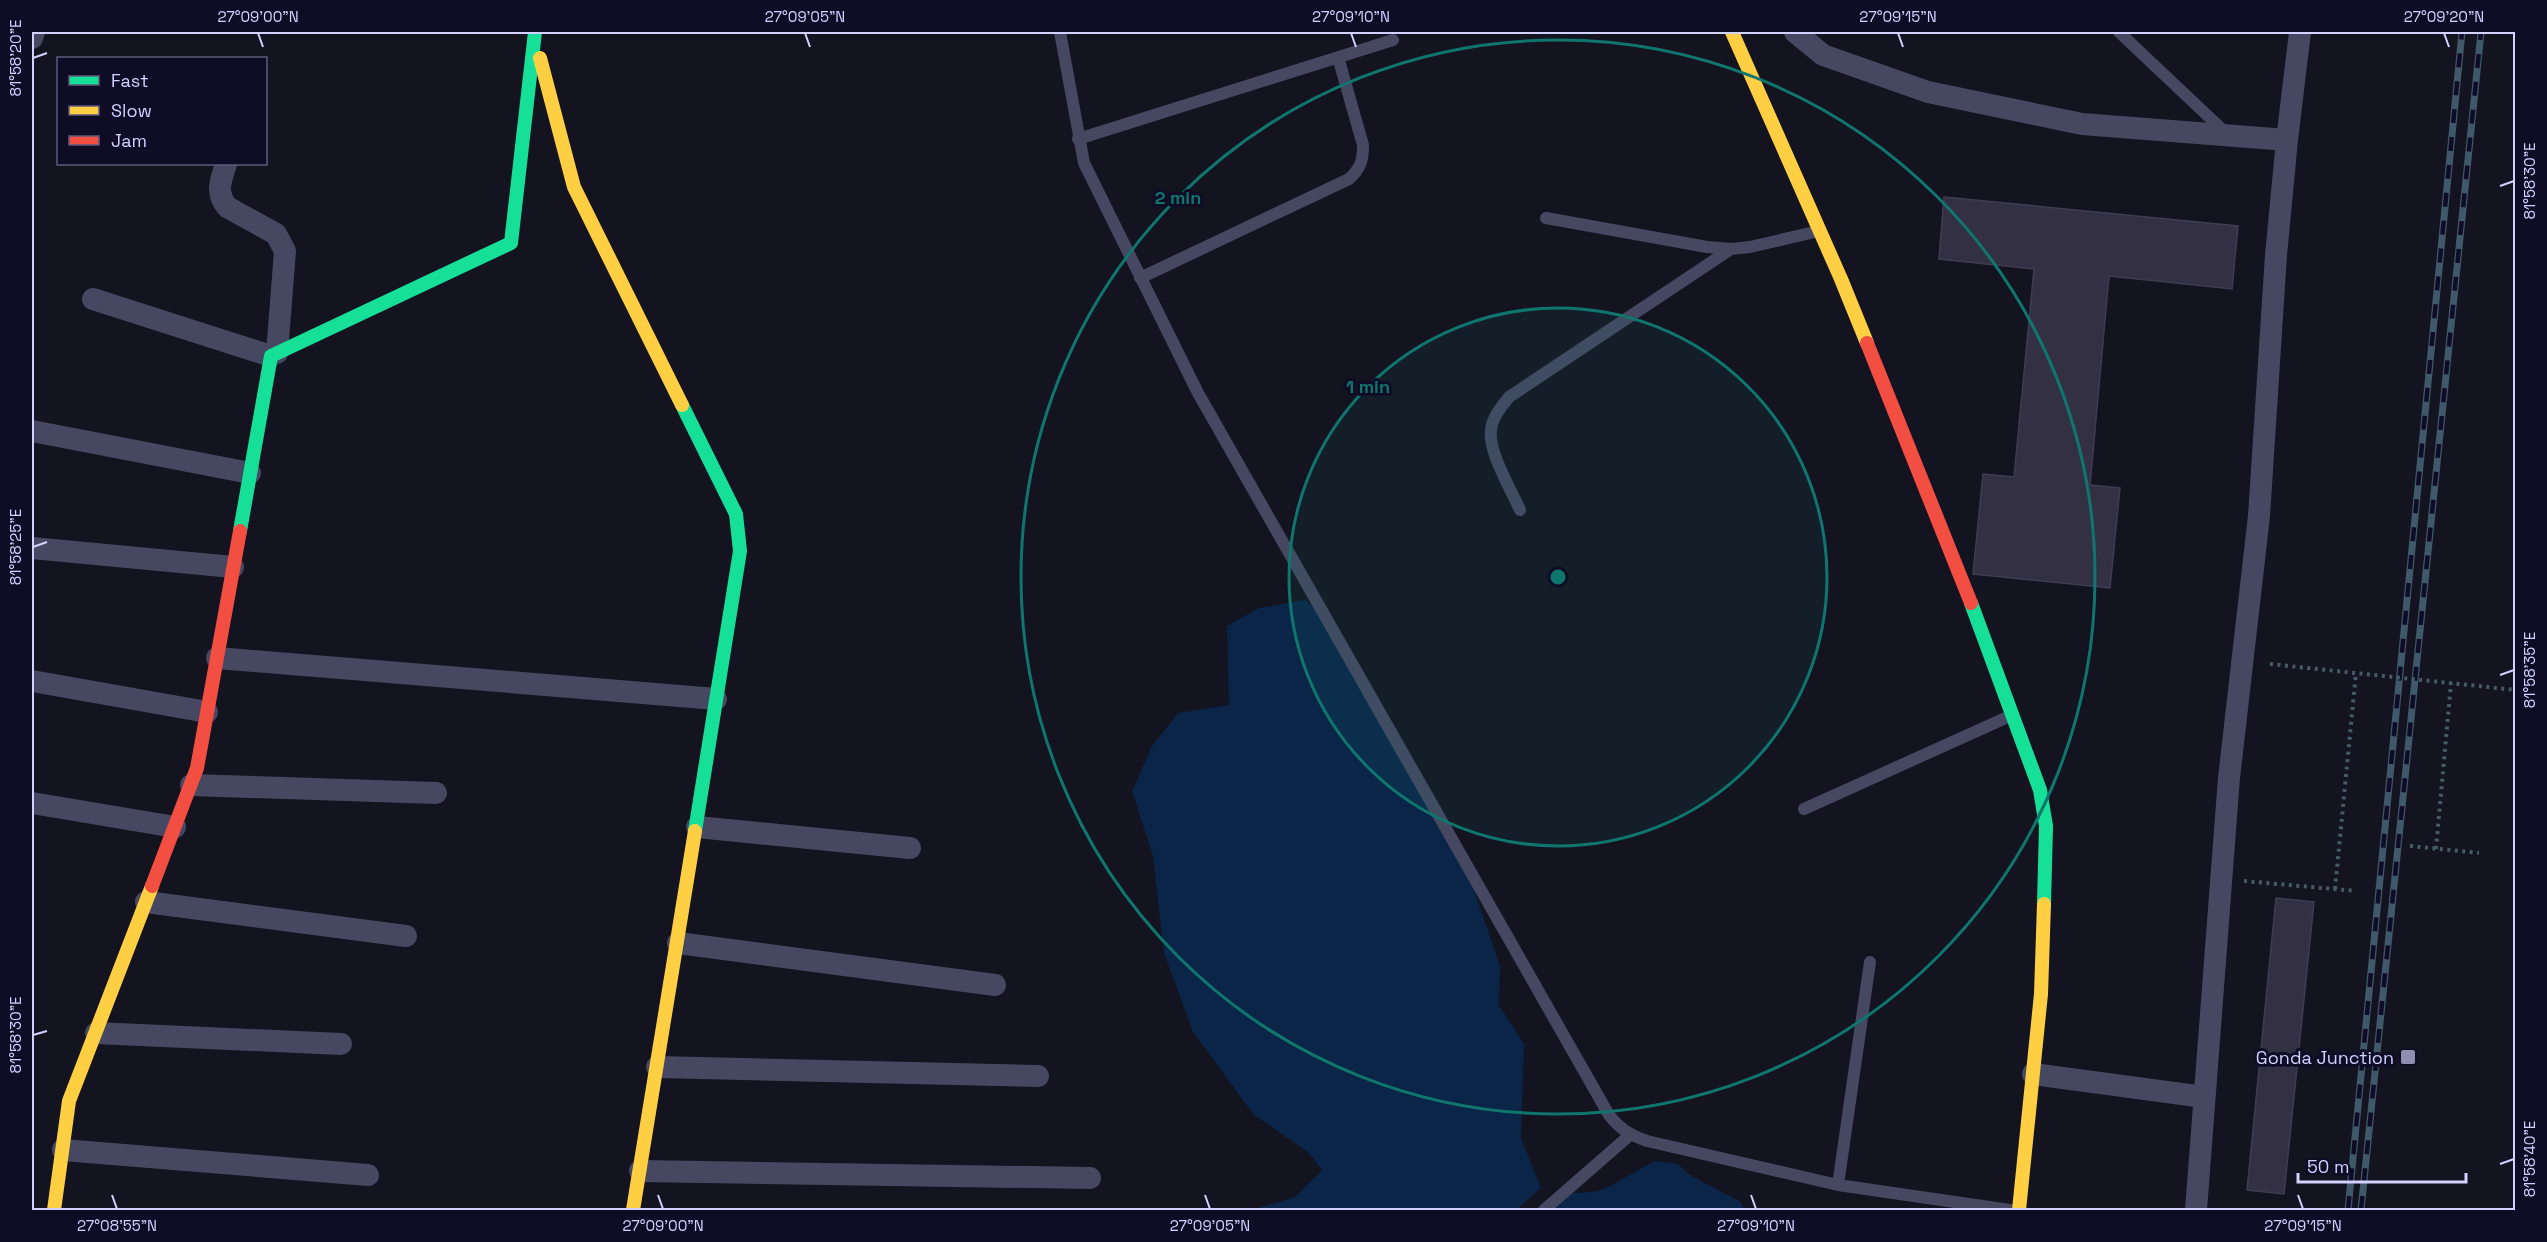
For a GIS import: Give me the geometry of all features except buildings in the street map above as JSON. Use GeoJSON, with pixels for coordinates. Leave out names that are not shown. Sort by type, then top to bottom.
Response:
{"type":"FeatureCollection","features":[{"type":"Feature","properties":{"kind":"street"},"geometry":{"type":"LineString","coordinates":[[32,38],[34,32]]}},
{"type":"Feature","properties":{"kind":"street"},"geometry":{"type":"LineString","coordinates":[[1732,32],[1820,231],[1963,584],[2040,790],[2046,826],[2041,994],[2019,1210]]}},
{"type":"Feature","properties":{"kind":"street"},"geometry":{"type":"LineString","coordinates":[[1795,32],[1823,55],[1928,92],[2082,124],[2287,140]]}},
{"type":"Feature","properties":{"kind":"street"},"geometry":{"type":"LineString","coordinates":[[2196,1210],[2229,778],[2259,516],[2275,267],[2300,32]]}},
{"type":"Feature","properties":{"kind":"street"},"geometry":{"type":"LineString","coordinates":[[93,299],[274,354],[511,243],[535,35]]}},
{"type":"Feature","properties":{"kind":"street"},"geometry":{"type":"LineString","coordinates":[[535,35],[578,198],[736,513],[740,551],[633,1210]]}},
{"type":"Feature","properties":{"kind":"street"},"geometry":{"type":"LineString","coordinates":[[54,1210],[69,1101],[197,768],[250,473],[274,354],[285,251],[276,234],[227,207],[222,201],[219,192],[226,165]]}},
{"type":"Feature","properties":{"kind":"street"},"geometry":{"type":"LineString","coordinates":[[32,431],[250,473]]}},
{"type":"Feature","properties":{"kind":"street"},"geometry":{"type":"LineString","coordinates":[[32,548],[234,567]]}},
{"type":"Feature","properties":{"kind":"street"},"geometry":{"type":"LineString","coordinates":[[217,658],[716,699]]}},
{"type":"Feature","properties":{"kind":"street"},"geometry":{"type":"LineString","coordinates":[[32,681],[207,712]]}},
{"type":"Feature","properties":{"kind":"street"},"geometry":{"type":"LineString","coordinates":[[191,785],[436,793]]}},
{"type":"Feature","properties":{"kind":"street"},"geometry":{"type":"LineString","coordinates":[[32,803],[175,827]]}},
{"type":"Feature","properties":{"kind":"street"},"geometry":{"type":"LineString","coordinates":[[697,827],[910,848]]}},
{"type":"Feature","properties":{"kind":"street"},"geometry":{"type":"LineString","coordinates":[[146,902],[406,936]]}},
{"type":"Feature","properties":{"kind":"street"},"geometry":{"type":"LineString","coordinates":[[678,943],[995,985]]}},
{"type":"Feature","properties":{"kind":"street"},"geometry":{"type":"LineString","coordinates":[[96,1033],[341,1044]]}},
{"type":"Feature","properties":{"kind":"street"},"geometry":{"type":"LineString","coordinates":[[657,1067],[1038,1076]]}},
{"type":"Feature","properties":{"kind":"street"},"geometry":{"type":"LineString","coordinates":[[2033,1074],[2204,1097]]}},
{"type":"Feature","properties":{"kind":"street"},"geometry":{"type":"LineString","coordinates":[[63,1150],[368,1175]]}},
{"type":"Feature","properties":{"kind":"street"},"geometry":{"type":"LineString","coordinates":[[640,1171],[1090,1178]]}},
{"type":"Feature","properties":{"kind":"lane"},"geometry":{"type":"LineString","coordinates":[[1060,32],[1078,139],[1091,181],[1198,393],[1533,984],[1618,1127],[1630,1135],[1647,1141],[1838,1185],[2010,1210]]}},
{"type":"Feature","properties":{"kind":"lane"},"geometry":{"type":"LineString","coordinates":[[2119,32],[2229,136]]}},
{"type":"Feature","properties":{"kind":"lane"},"geometry":{"type":"LineString","coordinates":[[1078,139],[1393,40]]}},
{"type":"Feature","properties":{"kind":"lane"},"geometry":{"type":"LineString","coordinates":[[1140,278],[1349,179],[1358,171],[1363,160],[1363,145],[1338,57]]}},
{"type":"Feature","properties":{"kind":"lane"},"geometry":{"type":"LineString","coordinates":[[1546,218],[1731,249],[1820,231]]}},
{"type":"Feature","properties":{"kind":"lane"},"geometry":{"type":"LineString","coordinates":[[1520,510],[1494,451],[1491,431],[1497,412],[1509,398],[1731,249]]}},
{"type":"Feature","properties":{"kind":"lane"},"geometry":{"type":"LineString","coordinates":[[1804,809],[2012,715]]}},
{"type":"Feature","properties":{"kind":"lane"},"geometry":{"type":"LineString","coordinates":[[1838,1185],[1870,962]]}},
{"type":"Feature","properties":{"kind":"lane"},"geometry":{"type":"LineString","coordinates":[[1544,1210],[1630,1135]]}},
{"type":"Feature","properties":{"kind":"path"},"geometry":{"type":"LineString","coordinates":[[2270,664],[2516,690]]}},
{"type":"Feature","properties":{"kind":"path"},"geometry":{"type":"LineString","coordinates":[[2335,889],[2356,673]]}},
{"type":"Feature","properties":{"kind":"path"},"geometry":{"type":"LineString","coordinates":[[2436,849],[2451,683]]}},
{"type":"Feature","properties":{"kind":"path"},"geometry":{"type":"LineString","coordinates":[[2410,846],[2480,853]]}},
{"type":"Feature","properties":{"kind":"path"},"geometry":{"type":"LineString","coordinates":[[2221,879],[2356,891]]}},
{"type":"Feature","properties":{"kind":"water"},"geometry":{"type":"Polygon","coordinates":[[[1305,600],[1332,623],[1409,767],[1435,822],[1472,884],[1500,966],[1499,1005],[1524,1044],[1521,1138],[1541,1188],[1516,1210],[1260,1210],[1258,1208],[1295,1197],[1322,1170],[1308,1152],[1254,1115],[1193,1032],[1164,953],[1153,856],[1132,791],[1152,746],[1178,713],[1229,705],[1227,626],[1259,608],[1305,600]]]}},
{"type":"Feature","properties":{"kind":"water"},"geometry":{"type":"Polygon","coordinates":[[[1655,1161],[1678,1164],[1690,1175],[1741,1202],[1744,1210],[1538,1210],[1549,1198],[1556,1195],[1599,1190],[1655,1161]]]}},
{"type":"Feature","properties":{"kind":"railway"},"geometry":{"type":"LineString","coordinates":[[2348,1210],[2462,32]]}},
{"type":"Feature","properties":{"kind":"railway"},"geometry":{"type":"LineString","coordinates":[[2361,1210],[2481,32]]}},
{"type":"Feature","properties":{"kind":"traffic: fast"},"geometry":{"type":"LineString","coordinates":[[240,531],[271,356],[511,243],[535,32]]}},
{"type":"Feature","properties":{"kind":"traffic: fast"},"geometry":{"type":"LineString","coordinates":[[682,405],[736,514],[740,551],[695,831]]}},
{"type":"Feature","properties":{"kind":"traffic: fast"},"geometry":{"type":"LineString","coordinates":[[1971,603],[2040,790],[2046,826],[2044,904]]}},
{"type":"Feature","properties":{"kind":"traffic: slow"},"geometry":{"type":"LineString","coordinates":[[1732,32],[1867,343]]}},
{"type":"Feature","properties":{"kind":"traffic: slow"},"geometry":{"type":"LineString","coordinates":[[540,58],[574,187],[682,405]]}},
{"type":"Feature","properties":{"kind":"traffic: slow"},"geometry":{"type":"LineString","coordinates":[[633,1210],[695,831]]}},
{"type":"Feature","properties":{"kind":"traffic: slow"},"geometry":{"type":"LineString","coordinates":[[54,1210],[69,1101],[152,886]]}},
{"type":"Feature","properties":{"kind":"traffic: slow"},"geometry":{"type":"LineString","coordinates":[[2019,1210],[2041,994],[2044,904]]}},
{"type":"Feature","properties":{"kind":"traffic: jam"},"geometry":{"type":"LineString","coordinates":[[1867,343],[1971,603]]}},
{"type":"Feature","properties":{"kind":"traffic: jam"},"geometry":{"type":"LineString","coordinates":[[152,886],[197,768],[240,531]]}},
{"type":"Feature","properties":{"kind":"place","name":"Gonda Junction"},"geometry":{"type":"Point","coordinates":[2408,1057]}}]}
